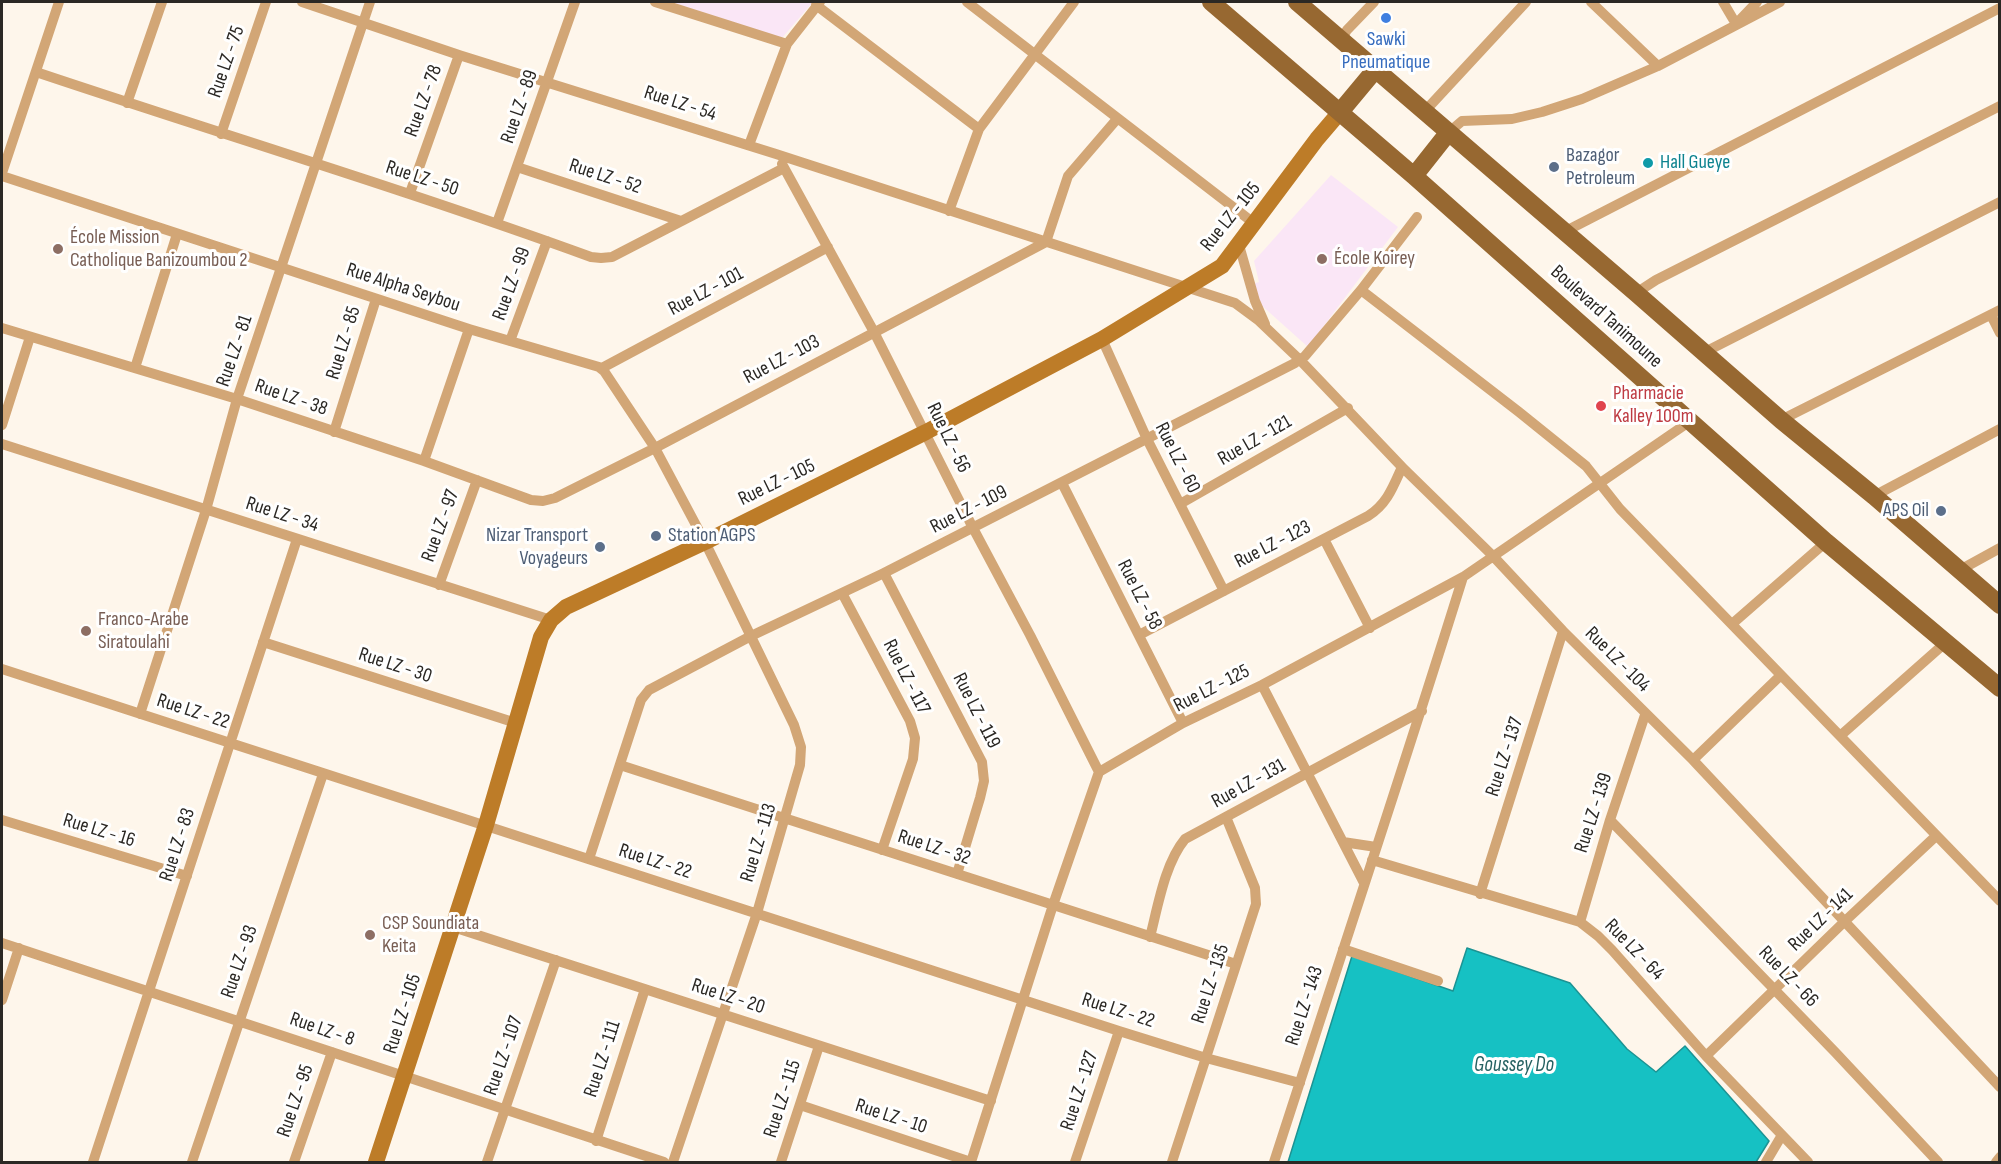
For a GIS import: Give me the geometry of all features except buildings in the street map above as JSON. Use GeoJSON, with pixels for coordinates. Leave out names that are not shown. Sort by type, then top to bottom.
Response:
{"type":"FeatureCollection","features":[{"type":"Feature","properties":{"kind":"main road","name":"Boulevard Tanimoune"},"geometry":{"type":"LineString","coordinates":[[1211,2],[1414,176],[1826,542],[1944,644],[2000,688]]}},
{"type":"Feature","properties":{"kind":"main road","name":"Boulevard Tanimoune"},"geometry":{"type":"LineString","coordinates":[[1297,2],[1781,420],[1874,496],[2000,605]]}},
{"type":"Feature","properties":{"kind":"main road"},"geometry":{"type":"LineString","coordinates":[[1340,112],[1375,70]]}},
{"type":"Feature","properties":{"kind":"main road","name":"Rue LZ - 105"},"geometry":{"type":"LineString","coordinates":[[376,1162],[486,825],[541,637],[551,620],[567,607],[705,542],[926,432],[1102,339],[1222,266],[1317,139],[1340,112]]}},
{"type":"Feature","properties":{"kind":"main road"},"geometry":{"type":"LineString","coordinates":[[1414,176],[1448,133]]}},
{"type":"Feature","properties":{"kind":"street"},"geometry":{"type":"LineString","coordinates":[[2,175],[59,2]]}},
{"type":"Feature","properties":{"kind":"street"},"geometry":{"type":"LineString","coordinates":[[127,103],[162,2]]}},
{"type":"Feature","properties":{"kind":"street","name":"Rue LZ - 75"},"geometry":{"type":"LineString","coordinates":[[221,134],[266,2]]}},
{"type":"Feature","properties":{"kind":"street","name":"Rue LZ - 54"},"geometry":{"type":"LineString","coordinates":[[302,2],[1188,286]]}},
{"type":"Feature","properties":{"kind":"street","name":"Rue LZ - 81"},"geometry":{"type":"LineString","coordinates":[[140,714],[206,510],[237,399],[370,2]]}},
{"type":"Feature","properties":{"kind":"street","name":"Rue LZ - 89"},"geometry":{"type":"LineString","coordinates":[[497,224],[575,2]]}},
{"type":"Feature","properties":{"kind":"street"},"geometry":{"type":"LineString","coordinates":[[656,2],[787,44]]}},
{"type":"Feature","properties":{"kind":"street"},"geometry":{"type":"LineString","coordinates":[[967,2],[1255,224]]}},
{"type":"Feature","properties":{"kind":"street"},"geometry":{"type":"LineString","coordinates":[[949,211],[979,129],[1074,2]]}},
{"type":"Feature","properties":{"kind":"street"},"geometry":{"type":"LineString","coordinates":[[1341,40],[1349,28],[1374,2]]}},
{"type":"Feature","properties":{"kind":"street"},"geometry":{"type":"LineString","coordinates":[[1425,111],[1526,2]]}},
{"type":"Feature","properties":{"kind":"street"},"geometry":{"type":"LineString","coordinates":[[1591,2],[1658,66]]}},
{"type":"Feature","properties":{"kind":"street"},"geometry":{"type":"LineString","coordinates":[[1723,2],[1736,24]]}},
{"type":"Feature","properties":{"kind":"street"},"geometry":{"type":"LineString","coordinates":[[1736,24],[1757,2]]}},
{"type":"Feature","properties":{"kind":"street"},"geometry":{"type":"LineString","coordinates":[[1448,133],[1462,121],[1506,120],[1542,112],[1582,99],[1658,66],[1780,2]]}},
{"type":"Feature","properties":{"kind":"street"},"geometry":{"type":"LineString","coordinates":[[749,145],[787,44],[818,3],[979,129]]}},
{"type":"Feature","properties":{"kind":"street"},"geometry":{"type":"LineString","coordinates":[[1564,232],[2000,8]]}},
{"type":"Feature","properties":{"kind":"street","name":"Rue LZ - 78"},"geometry":{"type":"LineString","coordinates":[[410,193],[459,54]]}},
{"type":"Feature","properties":{"kind":"street","name":"Rue LZ - 50"},"geometry":{"type":"LineString","coordinates":[[36,72],[221,134],[410,193],[601,258],[612,257],[784,168]]}},
{"type":"Feature","properties":{"kind":"street"},"geometry":{"type":"LineString","coordinates":[[1636,293],[1651,283],[2000,106]]}},
{"type":"Feature","properties":{"kind":"street"},"geometry":{"type":"LineString","coordinates":[[1046,242],[1068,176],[1117,119]]}},
{"type":"Feature","properties":{"kind":"street","name":"Rue LZ - 56"},"geometry":{"type":"LineString","coordinates":[[776,154],[874,332],[1099,772]]}},
{"type":"Feature","properties":{"kind":"street","name":"Rue LZ - 52"},"geometry":{"type":"LineString","coordinates":[[518,167],[681,221]]}},
{"type":"Feature","properties":{"kind":"street","name":"Rue Alpha Seybou"},"geometry":{"type":"LineString","coordinates":[[2,175],[469,329],[602,368]]}},
{"type":"Feature","properties":{"kind":"street"},"geometry":{"type":"LineString","coordinates":[[1703,353],[2000,202]]}},
{"type":"Feature","properties":{"kind":"street","name":"Rue LZ - 109"},"geometry":{"type":"LineString","coordinates":[[589,859],[644,694],[751,636],[884,573],[1300,360],[1361,290],[1417,217]]}},
{"type":"Feature","properties":{"kind":"street"},"geometry":{"type":"LineString","coordinates":[[135,368],[177,234]]}},
{"type":"Feature","properties":{"kind":"street","name":"Rue LZ - 99"},"geometry":{"type":"LineString","coordinates":[[510,340],[547,241]]}},
{"type":"Feature","properties":{"kind":"street","name":"Rue LZ - 103"},"geometry":{"type":"LineString","coordinates":[[531,500],[543,501],[555,498],[655,448],[1046,242]]}},
{"type":"Feature","properties":{"kind":"street"},"geometry":{"type":"LineString","coordinates":[[1239,245],[1255,301],[1267,328]]}},
{"type":"Feature","properties":{"kind":"street","name":"Rue LZ - 101"},"geometry":{"type":"LineString","coordinates":[[602,368],[828,247]]}},
{"type":"Feature","properties":{"kind":"street","name":"Rue LZ - 104"},"geometry":{"type":"LineString","coordinates":[[1188,286],[1235,303],[1249,312],[1300,360],[1645,715],[1693,760],[2000,1087]]}},
{"type":"Feature","properties":{"kind":"street"},"geometry":{"type":"LineString","coordinates":[[1361,290],[1586,466],[1620,509],[2000,901]]}},
{"type":"Feature","properties":{"kind":"street","name":"Rue LZ - 85"},"geometry":{"type":"LineString","coordinates":[[334,432],[376,298]]}},
{"type":"Feature","properties":{"kind":"street"},"geometry":{"type":"LineString","coordinates":[[1781,420],[1995,312],[2000,333]]}},
{"type":"Feature","properties":{"kind":"street","name":"Rue LZ - 38"},"geometry":{"type":"LineString","coordinates":[[2,328],[237,399],[424,460],[531,500]]}},
{"type":"Feature","properties":{"kind":"street"},"geometry":{"type":"LineString","coordinates":[[424,460],[469,329]]}},
{"type":"Feature","properties":{"kind":"street"},"geometry":{"type":"LineString","coordinates":[[2,425],[30,337]]}},
{"type":"Feature","properties":{"kind":"street","name":"Rue LZ - 60"},"geometry":{"type":"LineString","coordinates":[[1102,339],[1147,439],[1224,591]]}},
{"type":"Feature","properties":{"kind":"street"},"geometry":{"type":"LineString","coordinates":[[602,368],[655,448],[705,542]]}},
{"type":"Feature","properties":{"kind":"street","name":"Rue LZ - 121"},"geometry":{"type":"LineString","coordinates":[[1180,504],[1348,408]]}},
{"type":"Feature","properties":{"kind":"street","name":"Rue LZ - 125"},"geometry":{"type":"LineString","coordinates":[[1099,772],[1183,723],[1262,685],[1463,577],[1689,422]]}},
{"type":"Feature","properties":{"kind":"street"},"geometry":{"type":"LineString","coordinates":[[1874,496],[2000,429]]}},
{"type":"Feature","properties":{"kind":"street","name":"Rue LZ - 34"},"geometry":{"type":"LineString","coordinates":[[2,444],[551,620]]}},
{"type":"Feature","properties":{"kind":"street","name":"Rue LZ - 123"},"geometry":{"type":"LineString","coordinates":[[1139,634],[1379,509],[1402,467]]}},
{"type":"Feature","properties":{"kind":"street","name":"Rue LZ - 97"},"geometry":{"type":"LineString","coordinates":[[438,585],[477,480]]}},
{"type":"Feature","properties":{"kind":"street","name":"Rue LZ - 58"},"geometry":{"type":"LineString","coordinates":[[1062,483],[1183,723]]}},
{"type":"Feature","properties":{"kind":"street","name":"Rue LZ - 83"},"geometry":{"type":"LineString","coordinates":[[93,1162],[297,539]]}},
{"type":"Feature","properties":{"kind":"street"},"geometry":{"type":"LineString","coordinates":[[1324,539],[1370,628]]}},
{"type":"Feature","properties":{"kind":"street","name":"Rue LZ - 113"},"geometry":{"type":"LineString","coordinates":[[673,1162],[757,913],[786,818],[800,765],[801,747],[794,725],[705,542]]}},
{"type":"Feature","properties":{"kind":"street"},"geometry":{"type":"LineString","coordinates":[[1732,624],[1826,542]]}},
{"type":"Feature","properties":{"kind":"street"},"geometry":{"type":"LineString","coordinates":[[1960,570],[2000,548]]}},
{"type":"Feature","properties":{"kind":"street","name":"Rue LZ - 119"},"geometry":{"type":"LineString","coordinates":[[884,573],[982,762],[984,780],[980,798],[957,874]]}},
{"type":"Feature","properties":{"kind":"street"},"geometry":{"type":"LineString","coordinates":[[1372,860],[1422,711],[1463,577]]}},
{"type":"Feature","properties":{"kind":"street","name":"Rue LZ - 117"},"geometry":{"type":"LineString","coordinates":[[842,593],[910,721],[915,738],[914,759],[882,850]]}},
{"type":"Feature","properties":{"kind":"street","name":"Rue LZ - 137"},"geometry":{"type":"LineString","coordinates":[[1480,894],[1563,631]]}},
{"type":"Feature","properties":{"kind":"street","name":"Rue LZ - 30"},"geometry":{"type":"LineString","coordinates":[[263,642],[516,723]]}},
{"type":"Feature","properties":{"kind":"street"},"geometry":{"type":"LineString","coordinates":[[1840,736],[1944,644]]}},
{"type":"Feature","properties":{"kind":"street","name":"Rue LZ - 22"},"geometry":{"type":"LineString","coordinates":[[2,669],[1119,1031],[1206,1058],[1300,1083]]}},
{"type":"Feature","properties":{"kind":"street"},"geometry":{"type":"LineString","coordinates":[[1693,760],[1780,676]]}},
{"type":"Feature","properties":{"kind":"street"},"geometry":{"type":"LineString","coordinates":[[1262,685],[1364,883]]}},
{"type":"Feature","properties":{"kind":"street","name":"Rue LZ - 131"},"geometry":{"type":"LineString","coordinates":[[1150,937],[1171,861],[1185,839],[1422,711]]}},
{"type":"Feature","properties":{"kind":"street","name":"Rue LZ - 139"},"geometry":{"type":"LineString","coordinates":[[1580,922],[1610,820],[1645,715]]}},
{"type":"Feature","properties":{"kind":"street","name":"Rue LZ - 32"},"geometry":{"type":"LineString","coordinates":[[620,765],[1236,964]]}},
{"type":"Feature","properties":{"kind":"street"},"geometry":{"type":"LineString","coordinates":[[971,1162],[1053,905],[1099,772]]}},
{"type":"Feature","properties":{"kind":"street","name":"Rue LZ - 93"},"geometry":{"type":"LineString","coordinates":[[192,1162],[323,774]]}},
{"type":"Feature","properties":{"kind":"street","name":"Rue LZ - 135"},"geometry":{"type":"LineString","coordinates":[[1172,1162],[1256,904],[1256,888],[1226,817]]}},
{"type":"Feature","properties":{"kind":"street","name":"Rue LZ - 16"},"geometry":{"type":"LineString","coordinates":[[2,820],[187,876]]}},
{"type":"Feature","properties":{"kind":"street","name":"Rue LZ - 66"},"geometry":{"type":"LineString","coordinates":[[1610,820],[1938,1162]]}},
{"type":"Feature","properties":{"kind":"street","name":"Rue LZ - 141"},"geometry":{"type":"LineString","coordinates":[[1706,1056],[1936,836]]}},
{"type":"Feature","properties":{"kind":"street"},"geometry":{"type":"LineString","coordinates":[[1342,842],[1376,847]]}},
{"type":"Feature","properties":{"kind":"street","name":"Rue LZ - 64"},"geometry":{"type":"LineString","coordinates":[[1372,860],[1580,922],[1612,950],[1706,1056],[1808,1162]]}},
{"type":"Feature","properties":{"kind":"street","name":"Rue LZ - 143"},"geometry":{"type":"LineString","coordinates":[[1274,1162],[1372,860]]}},
{"type":"Feature","properties":{"kind":"street","name":"Rue LZ - 20"},"geometry":{"type":"LineString","coordinates":[[453,927],[991,1101]]}},
{"type":"Feature","properties":{"kind":"street","name":"Rue LZ - 8"},"geometry":{"type":"LineString","coordinates":[[2,943],[239,1020],[504,1111],[664,1162]]}},
{"type":"Feature","properties":{"kind":"street"},"geometry":{"type":"LineString","coordinates":[[2,1000],[19,948]]}},
{"type":"Feature","properties":{"kind":"street"},"geometry":{"type":"LineString","coordinates":[[1343,949],[1438,981]]}},
{"type":"Feature","properties":{"kind":"street","name":"Rue LZ - 107"},"geometry":{"type":"LineString","coordinates":[[487,1162],[556,960]]}},
{"type":"Feature","properties":{"kind":"street","name":"Rue LZ - 111"},"geometry":{"type":"LineString","coordinates":[[596,1141],[645,989]]}},
{"type":"Feature","properties":{"kind":"street","name":"Rue LZ - 127"},"geometry":{"type":"LineString","coordinates":[[1075,1162],[1119,1031]]}},
{"type":"Feature","properties":{"kind":"street","name":"Rue LZ - 115"},"geometry":{"type":"LineString","coordinates":[[781,1162],[819,1046]]}},
{"type":"Feature","properties":{"kind":"street","name":"Rue LZ - 95"},"geometry":{"type":"LineString","coordinates":[[294,1162],[332,1052]]}},
{"type":"Feature","properties":{"kind":"street","name":"Rue LZ - 10"},"geometry":{"type":"LineString","coordinates":[[800,1106],[971,1162]]}},
{"type":"Feature","properties":{"kind":"street"},"geometry":{"type":"LineString","coordinates":[[1766,1162],[1782,1135]]}},
{"type":"Feature","properties":{"kind":"street"},"geometry":{"type":"LineString","coordinates":[[1996,1162],[2000,1156]]}},
{"type":"Feature","properties":{"kind":"shaded area"},"geometry":{"type":"Polygon","coordinates":[[[671,2],[813,2],[782,38],[671,2]]]}},
{"type":"Feature","properties":{"kind":"shaded area"},"geometry":{"type":"Polygon","coordinates":[[[1331,175],[1398,227],[1308,347],[1260,304],[1253,284],[1259,282],[1254,261],[1331,175]]]}},
{"type":"Feature","properties":{"kind":"water","name":"Goussey Do"},"geometry":{"type":"Polygon","coordinates":[[[1467,948],[1570,983],[1627,1049],[1656,1072],[1685,1046],[1769,1141],[1756,1162],[1288,1162],[1352,956],[1453,991],[1467,948]]]}},
{"type":"Feature","properties":{"kind":"place","name":"Sawki Pneumatique"},"geometry":{"type":"Point","coordinates":[1386,18]}},
{"type":"Feature","properties":{"kind":"place","name":"Hall Gueye"},"geometry":{"type":"Point","coordinates":[1648,163]}},
{"type":"Feature","properties":{"kind":"place","name":"Bazagor Petroleum"},"geometry":{"type":"Point","coordinates":[1554,167]}},
{"type":"Feature","properties":{"kind":"place","name":"École Mission Catholique Banizoumbou 2"},"geometry":{"type":"Point","coordinates":[58,249]}},
{"type":"Feature","properties":{"kind":"place","name":"École Koirey"},"geometry":{"type":"Point","coordinates":[1322,259]}},
{"type":"Feature","properties":{"kind":"place","name":"Pharmacie Kalley 100m"},"geometry":{"type":"Point","coordinates":[1601,406]}},
{"type":"Feature","properties":{"kind":"place","name":"APS Oil"},"geometry":{"type":"Point","coordinates":[1941,511]}},
{"type":"Feature","properties":{"kind":"place","name":"Station AGPS"},"geometry":{"type":"Point","coordinates":[656,536]}},
{"type":"Feature","properties":{"kind":"place","name":"Nizar Transport Voyageurs"},"geometry":{"type":"Point","coordinates":[600,547]}},
{"type":"Feature","properties":{"kind":"place","name":"Franco-Arabe Siratoulahi"},"geometry":{"type":"Point","coordinates":[86,631]}},
{"type":"Feature","properties":{"kind":"place","name":"CSP Soundiata Keita"},"geometry":{"type":"Point","coordinates":[370,935]}}]}
